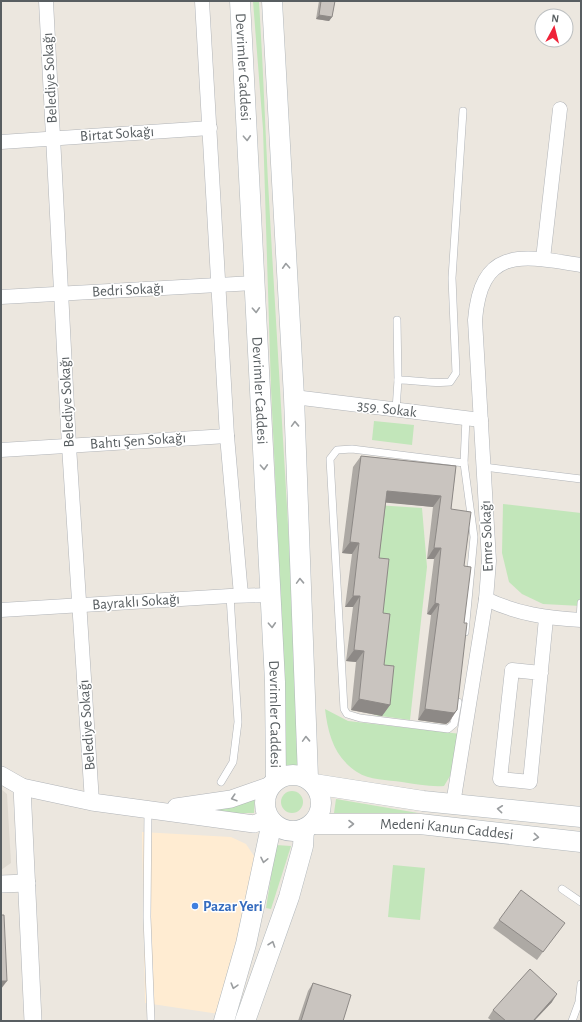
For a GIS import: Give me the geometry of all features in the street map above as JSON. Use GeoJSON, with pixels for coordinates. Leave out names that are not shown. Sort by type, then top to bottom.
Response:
{"type":"FeatureCollection","features":[{"type":"Feature","properties":{"kind":"main road","name":"Devrimler Caddesi"},"geometry":{"type":"LineString","coordinates":[[240,1],[275,682],[274,782]]}},
{"type":"Feature","properties":{"kind":"main road","name":"Devrimler Caddesi"},"geometry":{"type":"LineString","coordinates":[[272,1],[294,397],[311,781]]}},
{"type":"Feature","properties":{"kind":"main road"},"geometry":{"type":"LineString","coordinates":[[245,1021],[289,897],[308,826],[321,809],[319,791],[311,781],[291,774],[274,782],[265,800],[265,808],[271,820],[287,830],[308,826]]}},
{"type":"Feature","properties":{"kind":"main road","name":"Medeni Kanun Caddesi"},"geometry":{"type":"LineString","coordinates":[[311,781],[452,804],[581,817]]}},
{"type":"Feature","properties":{"kind":"main road"},"geometry":{"type":"LineString","coordinates":[[224,1021],[246,944],[271,820]]}},
{"type":"Feature","properties":{"kind":"main road","name":"Medeni Kanun Caddesi"},"geometry":{"type":"LineString","coordinates":[[308,826],[420,824],[581,842]]}},
{"type":"Feature","properties":{"kind":"street","name":"Belediye Sokağı"},"geometry":{"type":"LineString","coordinates":[[46,1],[69,446],[92,802]]}},
{"type":"Feature","properties":{"kind":"street"},"geometry":{"type":"LineString","coordinates":[[202,1],[235,596]]}},
{"type":"Feature","properties":{"kind":"street"},"geometry":{"type":"LineString","coordinates":[[560,110],[543,259],[581,265]]}},
{"type":"Feature","properties":{"kind":"street","name":"Birtat Sokağı"},"geometry":{"type":"LineString","coordinates":[[1,142],[210,128]]}},
{"type":"Feature","properties":{"kind":"street","name":"Emre Sokağı"},"geometry":{"type":"LineString","coordinates":[[452,804],[486,600],[489,560],[475,320],[480,290],[485,278],[501,263],[516,258],[543,259]]}},
{"type":"Feature","properties":{"kind":"street","name":"Bedri Sokağı"},"geometry":{"type":"LineString","coordinates":[[1,297],[254,283]]}},
{"type":"Feature","properties":{"kind":"street","name":"359. Sokak"},"geometry":{"type":"LineString","coordinates":[[294,397],[481,420]]}},
{"type":"Feature","properties":{"kind":"street","name":"Bahtı Şen Sokağı"},"geometry":{"type":"LineString","coordinates":[[1,450],[227,436]]}},
{"type":"Feature","properties":{"kind":"street","name":"Bayraklı Sokağı"},"geometry":{"type":"LineString","coordinates":[[1,610],[271,595]]}},
{"type":"Feature","properties":{"kind":"street"},"geometry":{"type":"LineString","coordinates":[[486,600],[518,612],[546,618],[581,620]]}},
{"type":"Feature","properties":{"kind":"street"},"geometry":{"type":"LineString","coordinates":[[541,673],[512,670],[500,779],[530,782],[541,673],[546,618]]}},
{"type":"Feature","properties":{"kind":"street"},"geometry":{"type":"LineString","coordinates":[[1,775],[22,787],[92,802],[254,824],[271,820]]}},
{"type":"Feature","properties":{"kind":"street"},"geometry":{"type":"LineString","coordinates":[[152,809],[231,799],[274,782]]}},
{"type":"Feature","properties":{"kind":"street"},"geometry":{"type":"LineString","coordinates":[[22,787],[33,1021]]}},
{"type":"Feature","properties":{"kind":"street"},"geometry":{"type":"LineString","coordinates":[[1,884],[27,883]]}},
{"type":"Feature","properties":{"kind":"lane"},"geometry":{"type":"LineString","coordinates":[[398,380],[420,380],[441,383],[450,382],[456,373],[452,278],[463,111]]}},
{"type":"Feature","properties":{"kind":"lane"},"geometry":{"type":"LineString","coordinates":[[396,410],[398,380],[397,320]]}},
{"type":"Feature","properties":{"kind":"lane"},"geometry":{"type":"LineString","coordinates":[[464,638],[474,537],[464,463],[466,418]]}},
{"type":"Feature","properties":{"kind":"lane"},"geometry":{"type":"LineString","coordinates":[[459,691],[454,724],[448,729],[360,718],[348,714],[344,709],[330,458],[337,450],[352,449],[464,463]]}},
{"type":"Feature","properties":{"kind":"lane"},"geometry":{"type":"LineString","coordinates":[[484,467],[581,479]]}},
{"type":"Feature","properties":{"kind":"lane"},"geometry":{"type":"LineString","coordinates":[[221,782],[233,762],[238,722],[235,596]]}},
{"type":"Feature","properties":{"kind":"lane"},"geometry":{"type":"LineString","coordinates":[[581,603],[581,620]]}},
{"type":"Feature","properties":{"kind":"lane"},"geometry":{"type":"LineString","coordinates":[[151,1021],[147,917],[152,809]]}},
{"type":"Feature","properties":{"kind":"lane"},"geometry":{"type":"LineString","coordinates":[[562,889],[581,902]]}},
{"type":"Feature","properties":{"kind":"lane"},"geometry":{"type":"LineString","coordinates":[[572,1021],[580,1002],[581,988]]}},
{"type":"Feature","properties":{"kind":"shaded area"},"geometry":{"type":"Polygon","coordinates":[[[1,789],[7,794],[11,863],[1,870],[1,789]]]}},
{"type":"Feature","properties":{"kind":"shaded area","name":"Pazar Yeri"},"geometry":{"type":"Polygon","coordinates":[[[142,832],[231,837],[246,844],[254,856],[253,882],[219,1014],[145,1003],[142,832]]]}},
{"type":"Feature","properties":{"kind":"green space"},"geometry":{"type":"Polygon","coordinates":[[[253,1],[259,1],[300,766],[284,767],[283,647],[271,388],[263,129],[253,1]]]}},
{"type":"Feature","properties":{"kind":"green space"},"geometry":{"type":"Polygon","coordinates":[[[374,421],[414,425],[412,445],[372,440],[374,421]]]}},
{"type":"Feature","properties":{"kind":"green space"},"geometry":{"type":"Polygon","coordinates":[[[503,504],[581,513],[581,606],[543,604],[522,594],[509,582],[502,553],[503,504]]]}},
{"type":"Feature","properties":{"kind":"green space"},"geometry":{"type":"Polygon","coordinates":[[[376,505],[422,508],[427,567],[410,720],[374,715],[376,505]]]}},
{"type":"Feature","properties":{"kind":"green space"},"geometry":{"type":"Polygon","coordinates":[[[325,709],[348,721],[461,734],[450,776],[444,786],[439,786],[379,779],[362,775],[349,766],[338,752],[330,736],[325,709]]]}},
{"type":"Feature","properties":{"kind":"green space"},"geometry":{"type":"Polygon","coordinates":[[[292,791],[300,794],[303,802],[300,810],[292,813],[284,810],[281,802],[284,794],[292,791]]]}},
{"type":"Feature","properties":{"kind":"green space"},"geometry":{"type":"Polygon","coordinates":[[[255,794],[254,813],[213,813],[213,810],[255,794]]]}},
{"type":"Feature","properties":{"kind":"green space"},"geometry":{"type":"Polygon","coordinates":[[[336,799],[418,813],[334,813],[336,799]]]}},
{"type":"Feature","properties":{"kind":"green space"},"geometry":{"type":"Polygon","coordinates":[[[276,845],[291,846],[271,909],[266,908],[276,845]]]}},
{"type":"Feature","properties":{"kind":"green space"},"geometry":{"type":"Polygon","coordinates":[[[393,865],[425,868],[420,920],[388,917],[393,865]]]}},
{"type":"Feature","properties":{"kind":"building"},"geometry":{"type":"Polygon","coordinates":[[[321,1],[335,1],[332,17],[319,15],[321,1]]]}},
{"type":"Feature","properties":{"kind":"building"},"geometry":{"type":"Polygon","coordinates":[[[361,456],[456,466],[451,509],[471,512],[464,566],[471,567],[464,623],[467,623],[457,710],[454,713],[425,709],[439,604],[435,603],[441,548],[434,548],[441,496],[387,491],[379,558],[389,559],[383,613],[390,614],[384,665],[394,666],[390,705],[359,699],[364,651],[354,650],[360,596],[353,596],[359,543],[350,542],[361,456]]]}},
{"type":"Feature","properties":{"kind":"building"},"geometry":{"type":"Polygon","coordinates":[[[521,890],[565,923],[543,952],[499,920],[521,890]]]}},
{"type":"Feature","properties":{"kind":"building"},"geometry":{"type":"Polygon","coordinates":[[[1,915],[4,915],[7,981],[1,981],[1,915]]]}},
{"type":"Feature","properties":{"kind":"building"},"geometry":{"type":"Polygon","coordinates":[[[530,969],[557,994],[533,1021],[506,1021],[493,1010],[530,969]]]}},
{"type":"Feature","properties":{"kind":"building"},"geometry":{"type":"Polygon","coordinates":[[[313,983],[351,995],[343,1021],[301,1021],[313,983]]]}},
{"type":"Feature","properties":{"kind":"place","name":"Pazar Yeri"},"geometry":{"type":"Point","coordinates":[195,906]}}]}
